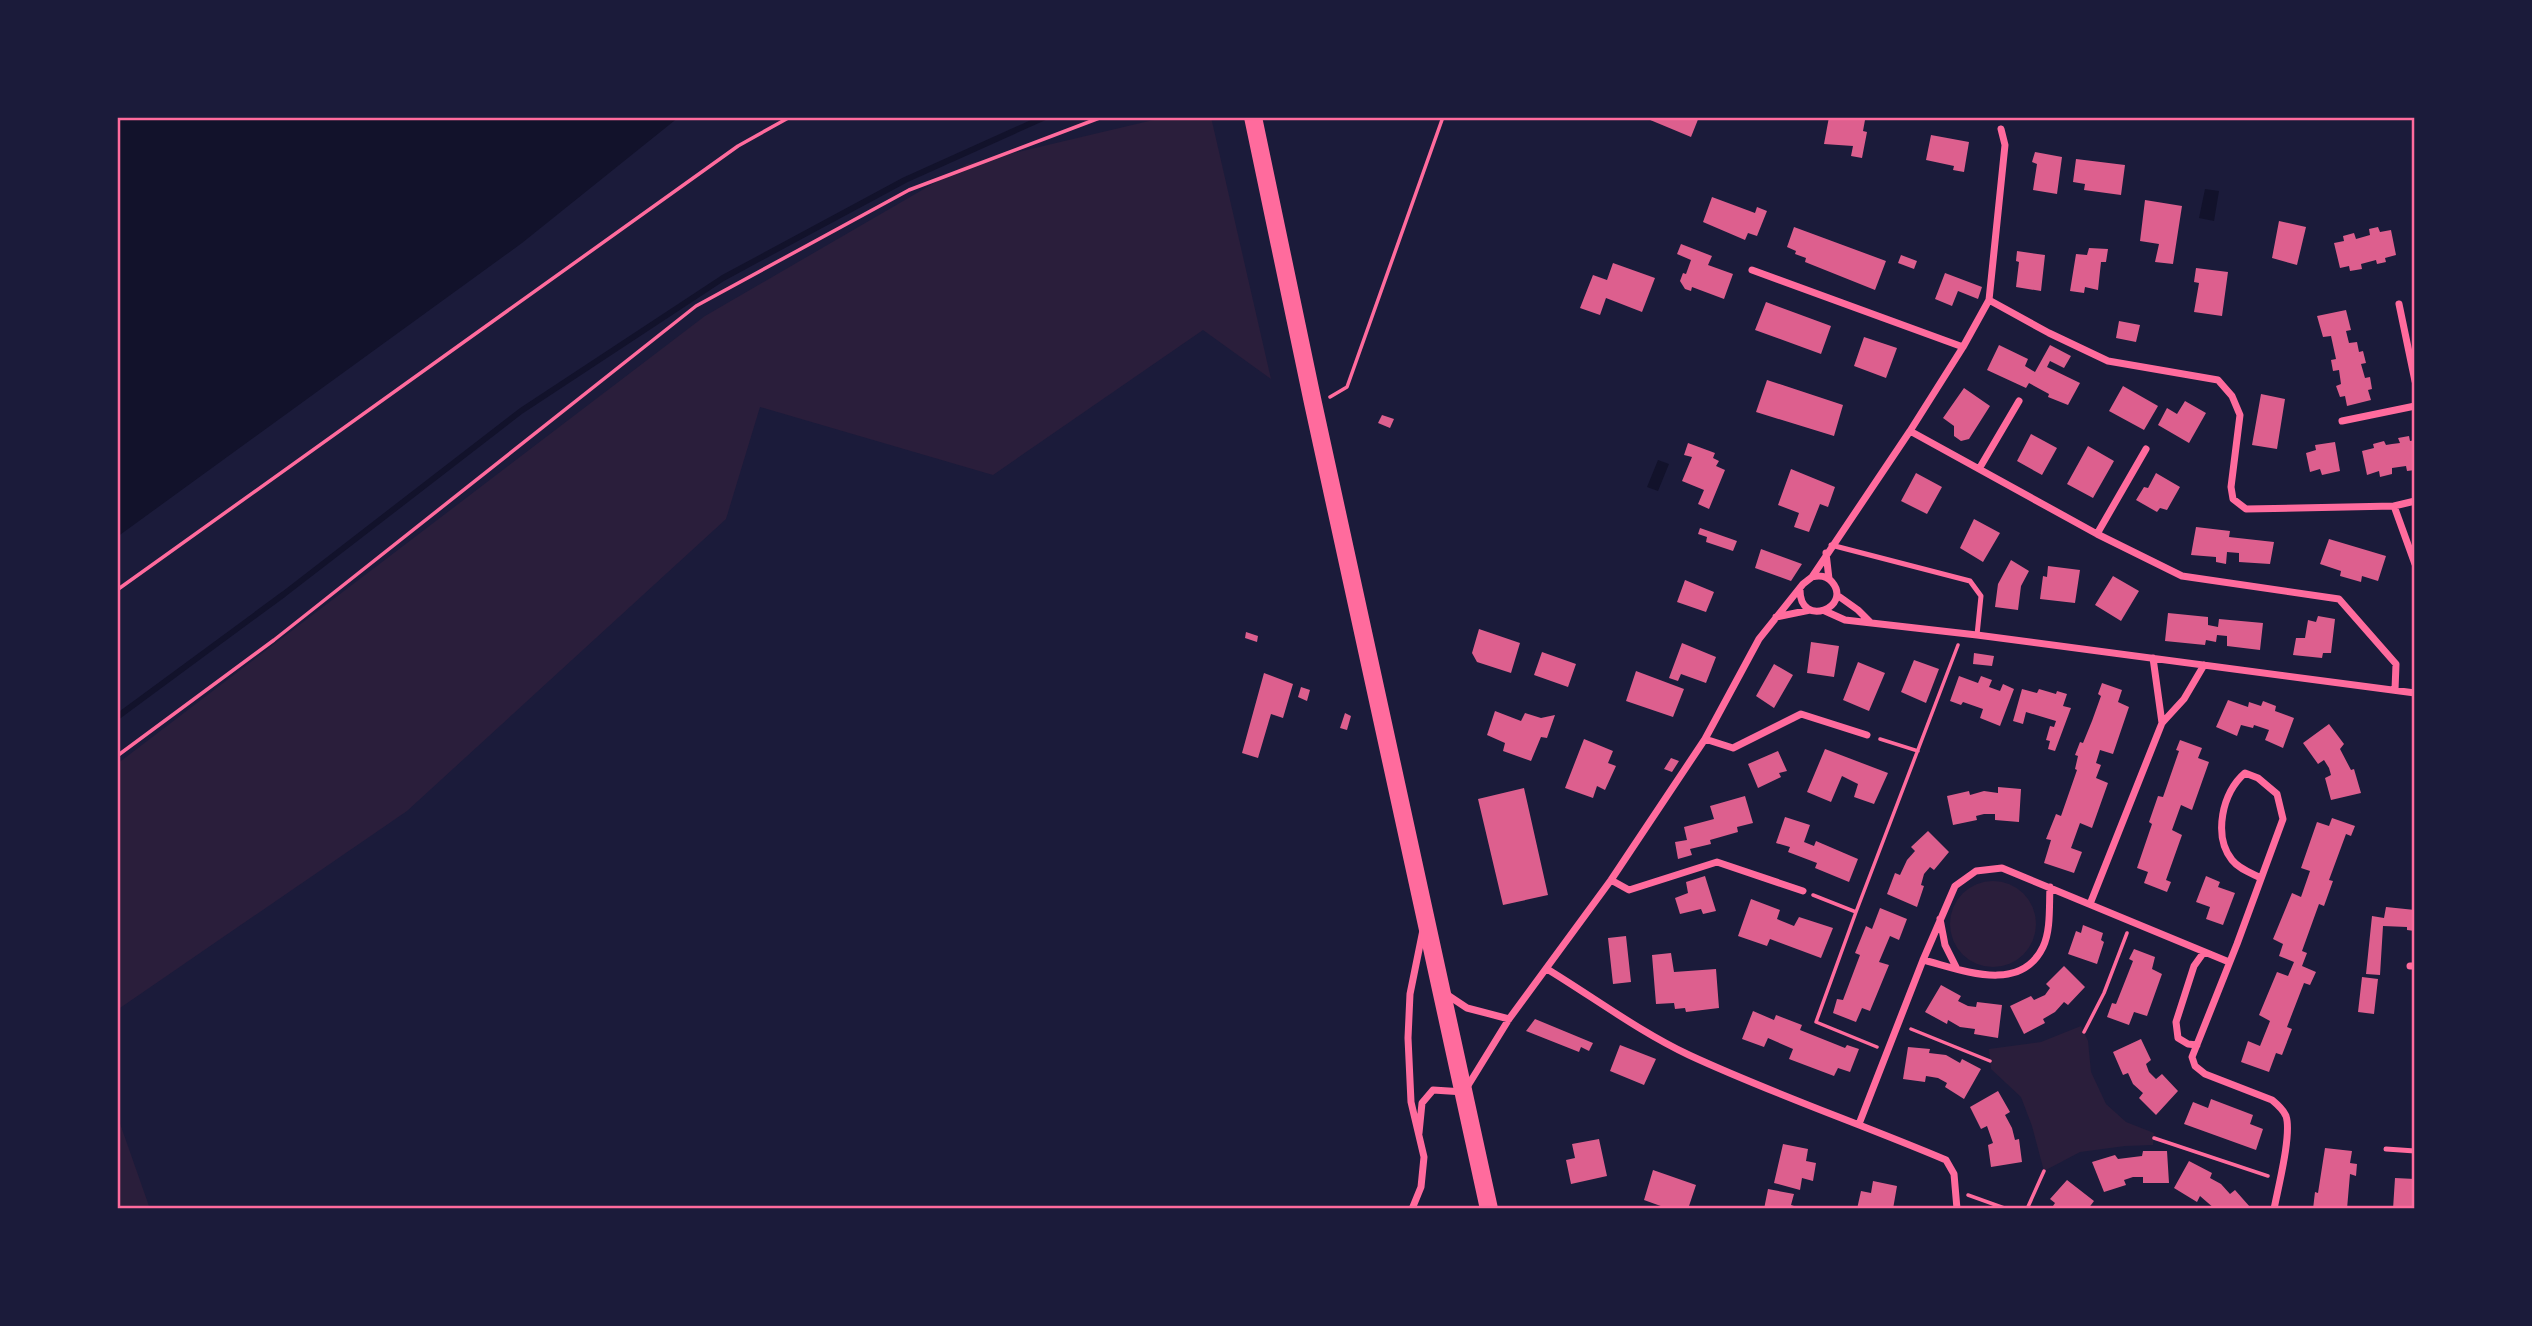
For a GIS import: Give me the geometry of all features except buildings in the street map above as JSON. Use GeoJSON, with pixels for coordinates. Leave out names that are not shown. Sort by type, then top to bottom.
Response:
{"type":"FeatureCollection","features":[{"type":"Feature","properties":{"kind":"main road"},"geometry":{"type":"LineString","coordinates":[[1253,117],[1489,1209]]}},
{"type":"Feature","properties":{"kind":"street"},"geometry":{"type":"LineString","coordinates":[[1812,577],[1826,552],[1910,431],[1989,300],[2005,145],[2001,129]]}},
{"type":"Feature","properties":{"kind":"street"},"geometry":{"type":"LineString","coordinates":[[1752,270],[1963,347]]}},
{"type":"Feature","properties":{"kind":"street"},"geometry":{"type":"LineString","coordinates":[[1989,300],[2108,361],[2218,380],[2232,396],[2240,415],[2231,487],[2233,499],[2246,509],[2394,506],[2415,501]]}},
{"type":"Feature","properties":{"kind":"street"},"geometry":{"type":"LineString","coordinates":[[2399,304],[2415,381]]}},
{"type":"Feature","properties":{"kind":"street"},"geometry":{"type":"LineString","coordinates":[[1979,469],[2019,401]]}},
{"type":"Feature","properties":{"kind":"street"},"geometry":{"type":"LineString","coordinates":[[2342,421],[2415,406]]}},
{"type":"Feature","properties":{"kind":"street"},"geometry":{"type":"LineString","coordinates":[[1910,431],[2097,534],[2182,576],[2339,599],[2396,664],[2395,690]]}},
{"type":"Feature","properties":{"kind":"street"},"geometry":{"type":"LineString","coordinates":[[2097,534],[2146,449]]}},
{"type":"Feature","properties":{"kind":"street"},"geometry":{"type":"LineString","coordinates":[[2394,506],[2415,564]]}},
{"type":"Feature","properties":{"kind":"street"},"geometry":{"type":"LineString","coordinates":[[1826,552],[1829,579]]}},
{"type":"Feature","properties":{"kind":"street"},"geometry":{"type":"LineString","coordinates":[[1419,1133],[1422,1103],[1433,1090],[1464,1092],[1509,1019],[1611,880],[1705,739],[1759,639],[1807,580],[1818,575],[1829,579],[1837,595],[1871,622]]}},
{"type":"Feature","properties":{"kind":"street"},"geometry":{"type":"LineString","coordinates":[[1800,590],[1802,602],[1810,610]]}},
{"type":"Feature","properties":{"kind":"street"},"geometry":{"type":"LineString","coordinates":[[1825,611],[1832,606],[1837,595]]}},
{"type":"Feature","properties":{"kind":"street"},"geometry":{"type":"LineString","coordinates":[[1776,617],[1810,610],[1825,611],[1845,620],[2415,693]]}},
{"type":"Feature","properties":{"kind":"street"},"geometry":{"type":"LineString","coordinates":[[2153,658],[2162,723]]}},
{"type":"Feature","properties":{"kind":"street"},"geometry":{"type":"LineString","coordinates":[[2090,904],[2162,723],[2184,699],[2204,665]]}},
{"type":"Feature","properties":{"kind":"street"},"geometry":{"type":"LineString","coordinates":[[1705,739],[1733,748],[1801,714],[1867,735]]}},
{"type":"Feature","properties":{"kind":"street"},"geometry":{"type":"LineString","coordinates":[[2261,878],[2234,862],[2225,849],[2220,825],[2235,781],[2245,773],[2258,778],[2277,794],[2283,819],[2261,878],[2229,962],[2192,1056],[2194,1066],[2205,1074],[2272,1100],[2286,1115],[2288,1128],[2274,1209]]}},
{"type":"Feature","properties":{"kind":"street"},"geometry":{"type":"LineString","coordinates":[[1611,880],[1629,890],[1717,862],[1803,891]]}},
{"type":"Feature","properties":{"kind":"street"},"geometry":{"type":"LineString","coordinates":[[1859,1124],[1940,918],[1955,886],[1976,871],[2003,868],[2229,962]]}},
{"type":"Feature","properties":{"kind":"street"},"geometry":{"type":"LineString","coordinates":[[1923,960],[1987,976],[2000,976],[2025,967],[2043,947],[2050,887]]}},
{"type":"Feature","properties":{"kind":"street"},"geometry":{"type":"LineString","coordinates":[[1940,918],[1945,944],[1957,969]]}},
{"type":"Feature","properties":{"kind":"street"},"geometry":{"type":"LineString","coordinates":[[1412,1209],[1421,1187],[1424,1157],[1411,1102],[1407,1058],[1410,994],[1425,919]]}},
{"type":"Feature","properties":{"kind":"street"},"geometry":{"type":"LineString","coordinates":[[2197,1045],[2188,1044],[2178,1038],[2176,1022],[2194,966],[2204,952]]}},
{"type":"Feature","properties":{"kind":"street"},"geometry":{"type":"LineString","coordinates":[[1547,969],[1686,1053],[1777,1093],[1946,1160],[1954,1174],[1957,1209]]}},
{"type":"Feature","properties":{"kind":"street"},"geometry":{"type":"LineString","coordinates":[[1440,990],[1467,1008],[1509,1019]]}},
{"type":"Feature","properties":{"kind":"lane"},"geometry":{"type":"LineString","coordinates":[[1831,545],[1970,581],[1981,596],[1977,635]]}},
{"type":"Feature","properties":{"kind":"lane"},"geometry":{"type":"LineString","coordinates":[[2386,1149],[2415,1152]]}},
{"type":"Feature","properties":{"kind":"path"},"geometry":{"type":"LineString","coordinates":[[117,590],[738,146],[790,117]]}},
{"type":"Feature","properties":{"kind":"path"},"geometry":{"type":"LineString","coordinates":[[117,756],[274,640],[696,306],[909,190],[1102,117]]}},
{"type":"Feature","properties":{"kind":"path"},"geometry":{"type":"LineString","coordinates":[[1313,403],[1325,400],[1347,387],[1443,117]]}},
{"type":"Feature","properties":{"kind":"path"},"geometry":{"type":"LineString","coordinates":[[1888,1052],[1816,1022],[1962,633]]}},
{"type":"Feature","properties":{"kind":"path"},"geometry":{"type":"LineString","coordinates":[[1867,735],[1917,751]]}},
{"type":"Feature","properties":{"kind":"path"},"geometry":{"type":"LineString","coordinates":[[1803,891],[1856,912]]}},
{"type":"Feature","properties":{"kind":"path"},"geometry":{"type":"LineString","coordinates":[[2084,1032],[2104,993],[2132,921]]}},
{"type":"Feature","properties":{"kind":"path"},"geometry":{"type":"LineString","coordinates":[[1899,1025],[1990,1060]]}},
{"type":"Feature","properties":{"kind":"path"},"geometry":{"type":"LineString","coordinates":[[2154,1138],[2280,1180]]}},
{"type":"Feature","properties":{"kind":"path"},"geometry":{"type":"LineString","coordinates":[[2027,1209],[2044,1171]]}},
{"type":"Feature","properties":{"kind":"path"},"geometry":{"type":"LineString","coordinates":[[1956,1191],[2007,1209]]}},
{"type":"Feature","properties":{"kind":"shaded area"},"geometry":{"type":"Polygon","coordinates":[[[117,117],[679,117],[522,243],[117,537],[117,117]]]}},
{"type":"Feature","properties":{"kind":"shaded area"},"geometry":{"type":"Polygon","coordinates":[[[1166,117],[1211,117],[1271,379],[1203,330],[993,475],[760,407],[726,519],[407,811],[117,1010],[117,764],[705,316],[967,164],[1166,117]]]}},
{"type":"Feature","properties":{"kind":"shaded area"},"geometry":{"type":"Polygon","coordinates":[[[2205,189],[2219,191],[2214,221],[2199,218],[2205,189]]]}},
{"type":"Feature","properties":{"kind":"shaded area"},"geometry":{"type":"Polygon","coordinates":[[[1658,460],[1669,464],[1658,491],[1647,487],[1658,460]]]}},
{"type":"Feature","properties":{"kind":"shaded area"},"geometry":{"type":"Polygon","coordinates":[[[1993,881],[2017,888],[2029,900],[2036,924],[2029,948],[2017,960],[1993,967],[1969,960],[1957,948],[1950,924],[1957,900],[1969,888],[1993,881]]]}},
{"type":"Feature","properties":{"kind":"shaded area"},"geometry":{"type":"Polygon","coordinates":[[[2081,1026],[2088,1041],[2091,1072],[2106,1104],[2126,1122],[2154,1133],[2153,1145],[2080,1152],[2044,1171],[2021,1097],[1991,1069],[1989,1049],[2041,1042],[2081,1026]]]}},
{"type":"Feature","properties":{"kind":"shaded area"},"geometry":{"type":"Polygon","coordinates":[[[117,1115],[150,1209],[117,1209],[117,1115]]]}},
{"type":"Feature","properties":{"kind":"waterway"},"geometry":{"type":"LineString","coordinates":[[117,717],[284,594],[521,411],[723,278],[905,180],[1045,117]]}}]}
